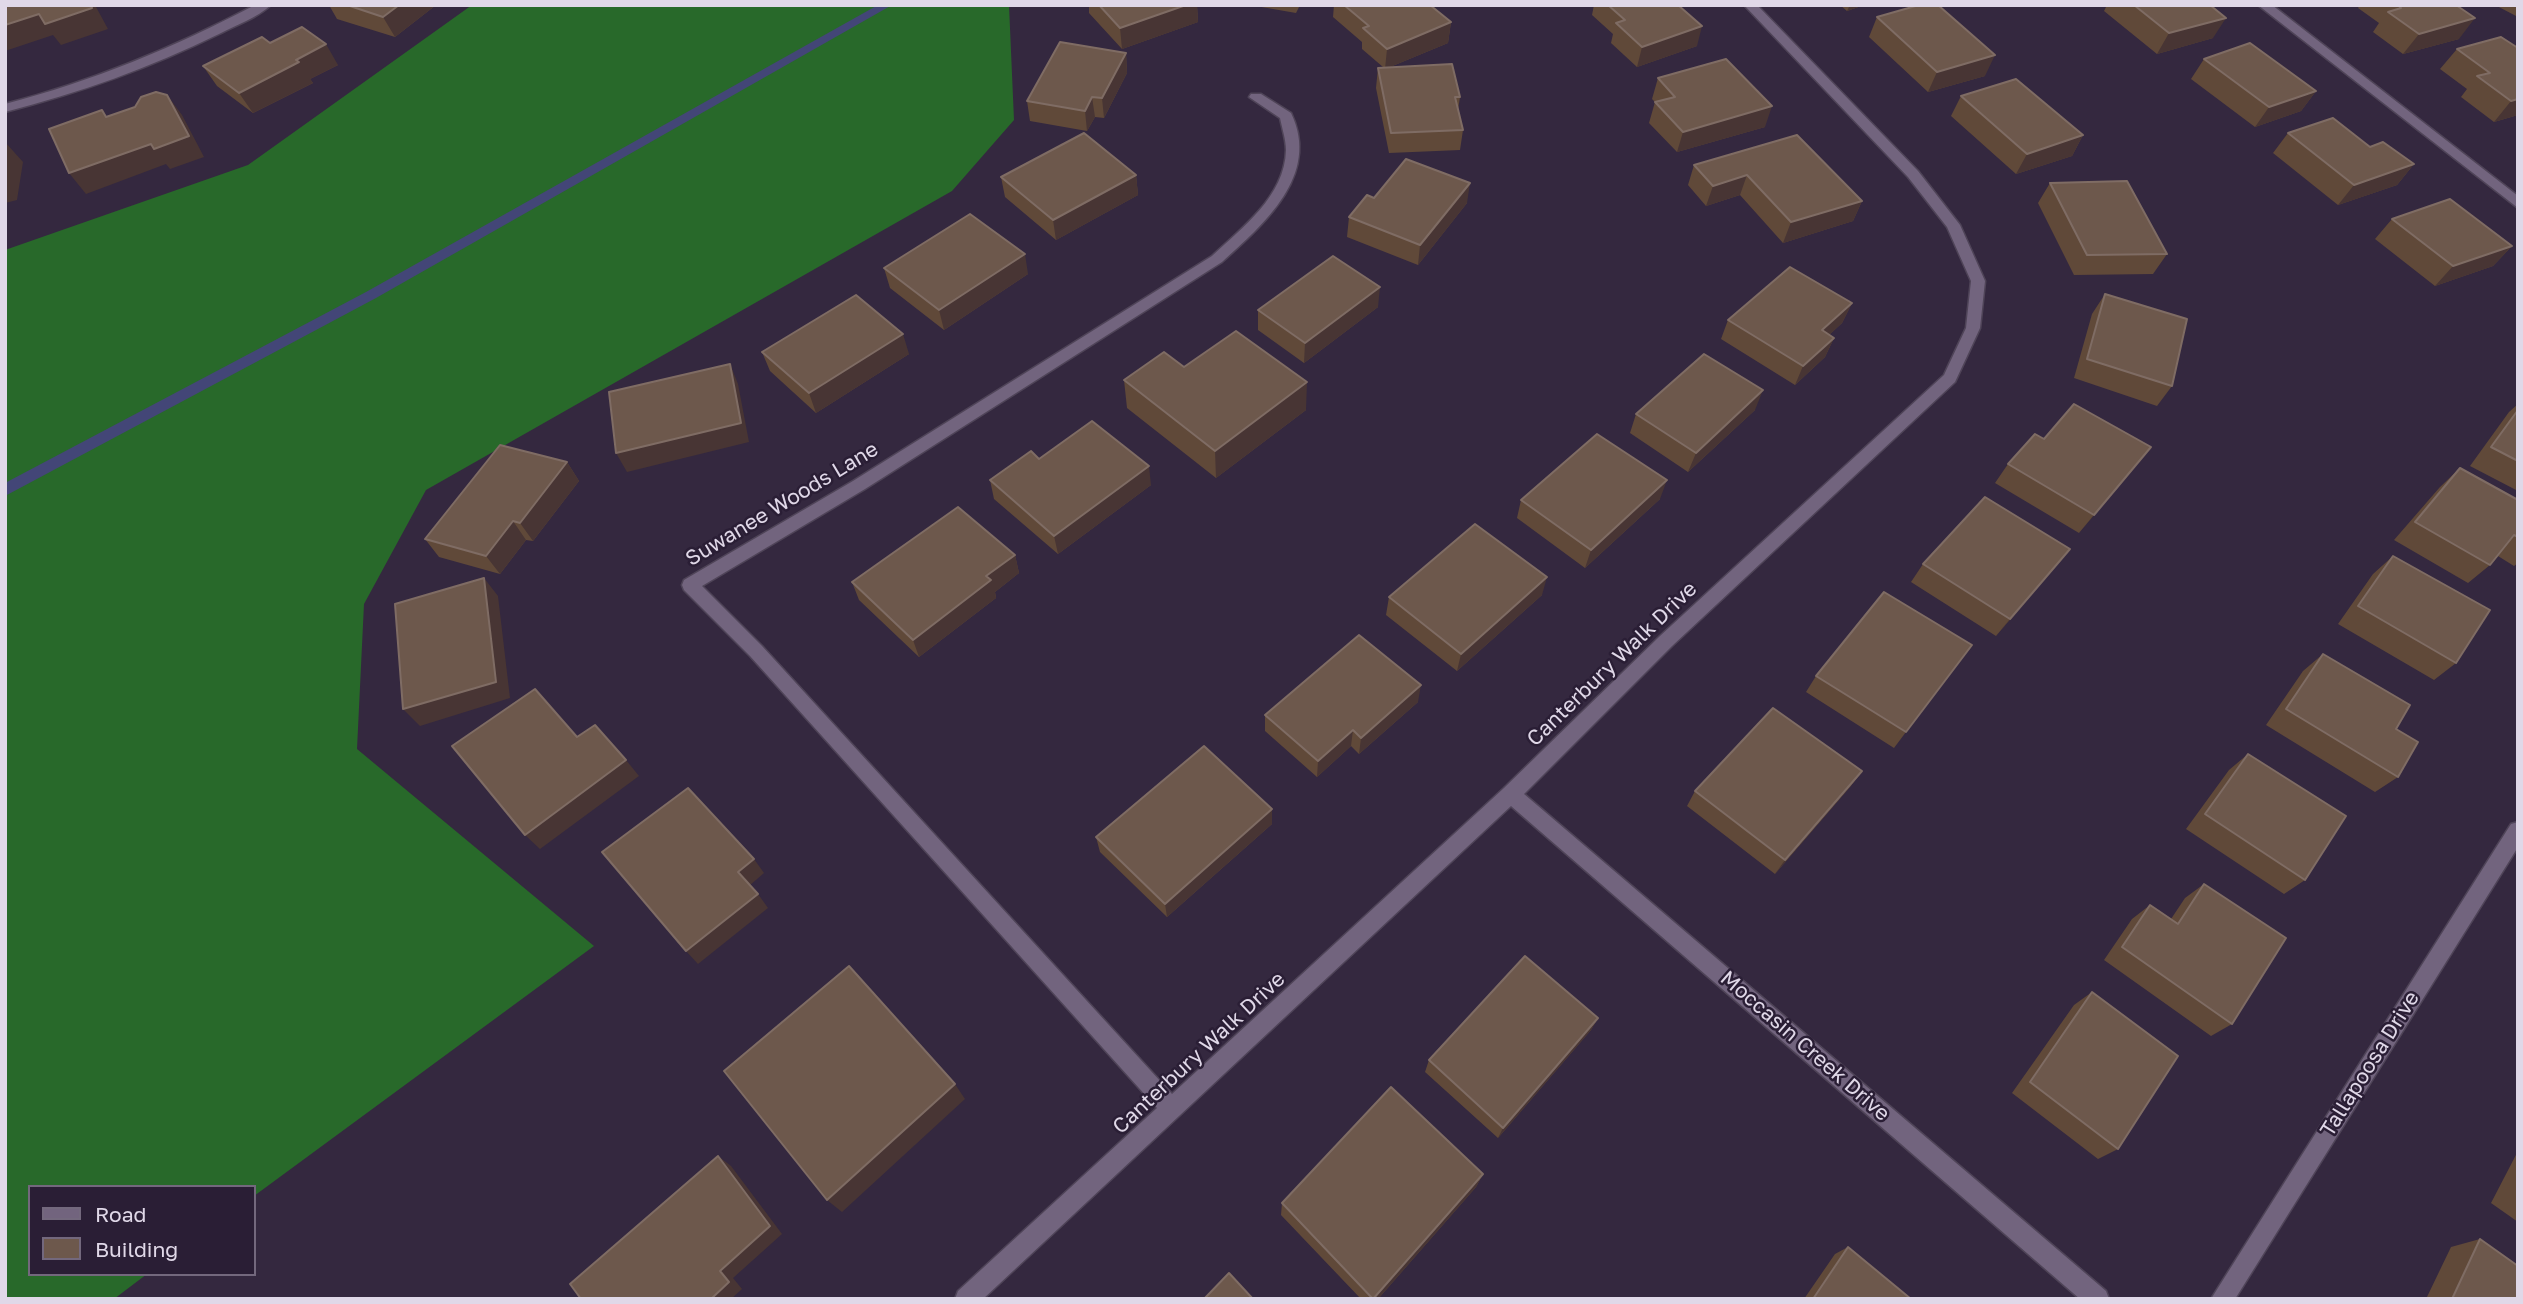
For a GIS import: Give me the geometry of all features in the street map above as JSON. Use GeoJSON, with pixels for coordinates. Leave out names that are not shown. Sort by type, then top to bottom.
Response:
{"type":"FeatureCollection","features":[{"type":"Feature","properties":{"kind":"street"},"geometry":{"type":"LineString","coordinates":[[5,108],[57,96],[134,69],[201,40],[265,5]]}},
{"type":"Feature","properties":{"kind":"street","name":"Canterbury Walk Drive"},"geometry":{"type":"LineString","coordinates":[[966,1299],[1511,794],[1666,641],[1950,378],[1973,328],[1978,281],[1953,225],[1913,174],[1750,5]]}},
{"type":"Feature","properties":{"kind":"street"},"geometry":{"type":"LineString","coordinates":[[2264,5],[2518,203]]}},
{"type":"Feature","properties":{"kind":"street","name":"Suwanee Woods Lane"},"geometry":{"type":"LineString","coordinates":[[1172,1109],[756,651],[690,585],[859,485],[1217,259],[1257,222],[1284,186],[1293,150],[1286,116],[1256,97]]}},
{"type":"Feature","properties":{"kind":"street","name":"Moccasin Creek Drive"},"geometry":{"type":"LineString","coordinates":[[1511,794],[2098,1299]]}},
{"type":"Feature","properties":{"kind":"street","name":"Tallapoosa Drive"},"geometry":{"type":"LineString","coordinates":[[2222,1299],[2518,830]]}},
{"type":"Feature","properties":{"kind":"green space"},"geometry":{"type":"Polygon","coordinates":[[[472,5],[1009,5],[1014,120],[952,191],[426,490],[364,604],[357,749],[594,946],[256,1195],[256,1185],[28,1185],[28,1276],[144,1276],[114,1299],[5,1299],[5,250],[248,165],[472,5]]]}},
{"type":"Feature","properties":{"kind":"building"},"geometry":{"type":"Polygon","coordinates":[[[5,5],[91,5],[92,8],[45,24],[39,14],[5,25],[5,5]]]}},
{"type":"Feature","properties":{"kind":"building"},"geometry":{"type":"Polygon","coordinates":[[[347,5],[399,5],[383,17],[347,5]]]}},
{"type":"Feature","properties":{"kind":"building"},"geometry":{"type":"Polygon","coordinates":[[[1099,5],[1186,5],[1120,28],[1099,5]]]}},
{"type":"Feature","properties":{"kind":"building"},"geometry":{"type":"Polygon","coordinates":[[[1344,5],[1430,5],[1451,22],[1387,49],[1363,28],[1369,26],[1344,5]]]}},
{"type":"Feature","properties":{"kind":"building"},"geometry":{"type":"Polygon","coordinates":[[[1608,5],[1678,5],[1702,26],[1642,47],[1616,23],[1625,20],[1608,5]]]}},
{"type":"Feature","properties":{"kind":"building"},"geometry":{"type":"Polygon","coordinates":[[[1919,5],[1938,5],[1995,55],[1937,72],[1877,17],[1919,5]]]}},
{"type":"Feature","properties":{"kind":"building"},"geometry":{"type":"Polygon","coordinates":[[[2134,5],[2210,5],[2226,18],[2169,33],[2134,5]]]}},
{"type":"Feature","properties":{"kind":"building"},"geometry":{"type":"Polygon","coordinates":[[[2398,5],[2456,5],[2475,18],[2419,34],[2388,12],[2401,8],[2398,5]]]}},
{"type":"Feature","properties":{"kind":"building"},"geometry":{"type":"Polygon","coordinates":[[[302,27],[326,44],[296,60],[299,62],[239,93],[203,66],[262,37],[270,43],[302,27]]]}},
{"type":"Feature","properties":{"kind":"building"},"geometry":{"type":"Polygon","coordinates":[[[2501,37],[2518,48],[2518,99],[2511,101],[2477,76],[2490,73],[2457,49],[2501,37]]]}},
{"type":"Feature","properties":{"kind":"building"},"geometry":{"type":"Polygon","coordinates":[[[1060,42],[1126,53],[1102,98],[1092,97],[1085,111],[1027,101],[1060,42]]]}},
{"type":"Feature","properties":{"kind":"building"},"geometry":{"type":"Polygon","coordinates":[[[2250,43],[2316,91],[2269,107],[2204,59],[2250,43]]]}},
{"type":"Feature","properties":{"kind":"building"},"geometry":{"type":"Polygon","coordinates":[[[1726,59],[1772,106],[1683,132],[1655,102],[1675,97],[1658,78],[1726,59]]]}},
{"type":"Feature","properties":{"kind":"building"},"geometry":{"type":"Polygon","coordinates":[[[1452,64],[1460,97],[1455,97],[1463,130],[1391,133],[1378,68],[1452,64]]]}},
{"type":"Feature","properties":{"kind":"building"},"geometry":{"type":"Polygon","coordinates":[[[2016,79],[2083,135],[2027,154],[1961,96],[2016,79]]]}},
{"type":"Feature","properties":{"kind":"building"},"geometry":{"type":"Polygon","coordinates":[[[156,92],[167,95],[189,136],[154,149],[151,144],[69,173],[49,129],[102,110],[106,117],[135,107],[141,97],[156,92]]]}},
{"type":"Feature","properties":{"kind":"building"},"geometry":{"type":"Polygon","coordinates":[[[2333,118],[2370,147],[2383,142],[2414,164],[2354,185],[2288,133],[2333,118]]]}},
{"type":"Feature","properties":{"kind":"building"},"geometry":{"type":"Polygon","coordinates":[[[1084,133],[1136,175],[1053,220],[1001,177],[1084,133]]]}},
{"type":"Feature","properties":{"kind":"building"},"geometry":{"type":"Polygon","coordinates":[[[1797,135],[1862,201],[1791,222],[1747,175],[1713,186],[1694,165],[1797,135]]]}},
{"type":"Feature","properties":{"kind":"building"},"geometry":{"type":"Polygon","coordinates":[[[1406,159],[1470,183],[1420,245],[1349,217],[1367,195],[1374,198],[1406,159]]]}},
{"type":"Feature","properties":{"kind":"building"},"geometry":{"type":"Polygon","coordinates":[[[2127,181],[2167,254],[2087,255],[2050,183],[2127,181]]]}},
{"type":"Feature","properties":{"kind":"building"},"geometry":{"type":"Polygon","coordinates":[[[2450,199],[2512,246],[2453,266],[2392,219],[2450,199]]]}},
{"type":"Feature","properties":{"kind":"building"},"geometry":{"type":"Polygon","coordinates":[[[970,214],[1025,254],[939,310],[884,268],[970,214]]]}},
{"type":"Feature","properties":{"kind":"building"},"geometry":{"type":"Polygon","coordinates":[[[1333,256],[1380,287],[1305,343],[1258,310],[1333,256]]]}},
{"type":"Feature","properties":{"kind":"building"},"geometry":{"type":"Polygon","coordinates":[[[1790,267],[1852,303],[1822,330],[1834,338],[1803,366],[1728,320],[1790,267]]]}},
{"type":"Feature","properties":{"kind":"building"},"geometry":{"type":"Polygon","coordinates":[[[2105,294],[2187,319],[2172,386],[2087,359],[2105,294]]]}},
{"type":"Feature","properties":{"kind":"building"},"geometry":{"type":"Polygon","coordinates":[[[856,295],[903,334],[809,393],[762,352],[856,295]]]}},
{"type":"Feature","properties":{"kind":"building"},"geometry":{"type":"Polygon","coordinates":[[[1236,331],[1307,382],[1215,451],[1124,380],[1164,352],[1184,367],[1236,331]]]}},
{"type":"Feature","properties":{"kind":"building"},"geometry":{"type":"Polygon","coordinates":[[[1704,354],[1763,390],[1696,453],[1636,414],[1704,354]]]}},
{"type":"Feature","properties":{"kind":"building"},"geometry":{"type":"Polygon","coordinates":[[[730,364],[741,423],[616,453],[609,392],[730,364]]]}},
{"type":"Feature","properties":{"kind":"building"},"geometry":{"type":"Polygon","coordinates":[[[2074,404],[2151,447],[2094,515],[2008,464],[2035,434],[2044,439],[2074,404]]]}},
{"type":"Feature","properties":{"kind":"building"},"geometry":{"type":"Polygon","coordinates":[[[2518,410],[2518,461],[2491,447],[2518,410]]]}},
{"type":"Feature","properties":{"kind":"building"},"geometry":{"type":"Polygon","coordinates":[[[1092,421],[1149,466],[1054,536],[990,480],[1031,451],[1039,459],[1092,421]]]}},
{"type":"Feature","properties":{"kind":"building"},"geometry":{"type":"Polygon","coordinates":[[[1597,434],[1667,480],[1591,550],[1521,500],[1597,434]]]}},
{"type":"Feature","properties":{"kind":"building"},"geometry":{"type":"Polygon","coordinates":[[[500,445],[567,462],[520,523],[513,521],[486,556],[425,539],[500,445]]]}},
{"type":"Feature","properties":{"kind":"building"},"geometry":{"type":"Polygon","coordinates":[[[2460,468],[2518,500],[2518,537],[2514,535],[2490,565],[2415,522],[2460,468]]]}},
{"type":"Feature","properties":{"kind":"building"},"geometry":{"type":"Polygon","coordinates":[[[1985,497],[2070,549],[2010,619],[1923,564],[1985,497]]]}},
{"type":"Feature","properties":{"kind":"building"},"geometry":{"type":"Polygon","coordinates":[[[958,507],[1015,555],[986,576],[991,580],[913,640],[852,582],[958,507]]]}},
{"type":"Feature","properties":{"kind":"building"},"geometry":{"type":"Polygon","coordinates":[[[1475,524],[1547,577],[1461,654],[1389,597],[1475,524]]]}},
{"type":"Feature","properties":{"kind":"building"},"geometry":{"type":"Polygon","coordinates":[[[2393,556],[2490,610],[2456,663],[2358,606],[2393,556]]]}},
{"type":"Feature","properties":{"kind":"building"},"geometry":{"type":"Polygon","coordinates":[[[484,578],[496,682],[403,709],[395,604],[484,578]]]}},
{"type":"Feature","properties":{"kind":"building"},"geometry":{"type":"Polygon","coordinates":[[[1884,592],[1972,645],[1906,732],[1816,676],[1884,592]]]}},
{"type":"Feature","properties":{"kind":"building"},"geometry":{"type":"Polygon","coordinates":[[[1359,635],[1421,685],[1361,738],[1353,730],[1318,761],[1265,715],[1359,635]]]}},
{"type":"Feature","properties":{"kind":"building"},"geometry":{"type":"Polygon","coordinates":[[[2323,654],[2410,705],[2396,729],[2418,742],[2398,777],[2286,709],[2323,654]]]}},
{"type":"Feature","properties":{"kind":"building"},"geometry":{"type":"Polygon","coordinates":[[[535,689],[577,737],[595,725],[626,760],[525,835],[452,746],[535,689]]]}},
{"type":"Feature","properties":{"kind":"building"},"geometry":{"type":"Polygon","coordinates":[[[1773,708],[1862,771],[1785,860],[1695,791],[1773,708]]]}},
{"type":"Feature","properties":{"kind":"building"},"geometry":{"type":"Polygon","coordinates":[[[1204,746],[1272,809],[1165,904],[1096,837],[1204,746]]]}},
{"type":"Feature","properties":{"kind":"building"},"geometry":{"type":"Polygon","coordinates":[[[2248,754],[2346,816],[2305,880],[2205,814],[2248,754]]]}},
{"type":"Feature","properties":{"kind":"building"},"geometry":{"type":"Polygon","coordinates":[[[688,788],[754,859],[738,872],[758,894],[686,951],[602,852],[688,788]]]}},
{"type":"Feature","properties":{"kind":"building"},"geometry":{"type":"Polygon","coordinates":[[[2204,884],[2286,938],[2232,1024],[2122,947],[2150,905],[2178,924],[2204,884]]]}},
{"type":"Feature","properties":{"kind":"building"},"geometry":{"type":"Polygon","coordinates":[[[1525,956],[1598,1018],[1503,1128],[1429,1060],[1525,956]]]}},
{"type":"Feature","properties":{"kind":"building"},"geometry":{"type":"Polygon","coordinates":[[[849,966],[955,1084],[827,1200],[724,1071],[849,966]]]}},
{"type":"Feature","properties":{"kind":"building"},"geometry":{"type":"Polygon","coordinates":[[[2092,992],[2178,1056],[2118,1149],[2030,1082],[2092,992]]]}},
{"type":"Feature","properties":{"kind":"building"},"geometry":{"type":"Polygon","coordinates":[[[1391,1087],[1483,1174],[1373,1299],[1282,1203],[1391,1087]]]}},
{"type":"Feature","properties":{"kind":"building"},"geometry":{"type":"Polygon","coordinates":[[[718,1156],[770,1226],[720,1271],[729,1282],[711,1299],[581,1299],[570,1284],[718,1156]]]}},
{"type":"Feature","properties":{"kind":"building"},"geometry":{"type":"Polygon","coordinates":[[[2480,1239],[2518,1266],[2518,1299],[2452,1299],[2480,1239]]]}},
{"type":"Feature","properties":{"kind":"building"},"geometry":{"type":"Polygon","coordinates":[[[1848,1247],[1911,1299],[1813,1299],[1848,1247]]]}},
{"type":"Feature","properties":{"kind":"building"},"geometry":{"type":"Polygon","coordinates":[[[1229,1273],[1253,1299],[1204,1299],[1229,1273]]]}},
{"type":"Feature","properties":{"kind":"waterway"},"geometry":{"type":"LineString","coordinates":[[5,490],[371,295],[887,5]]}}]}
